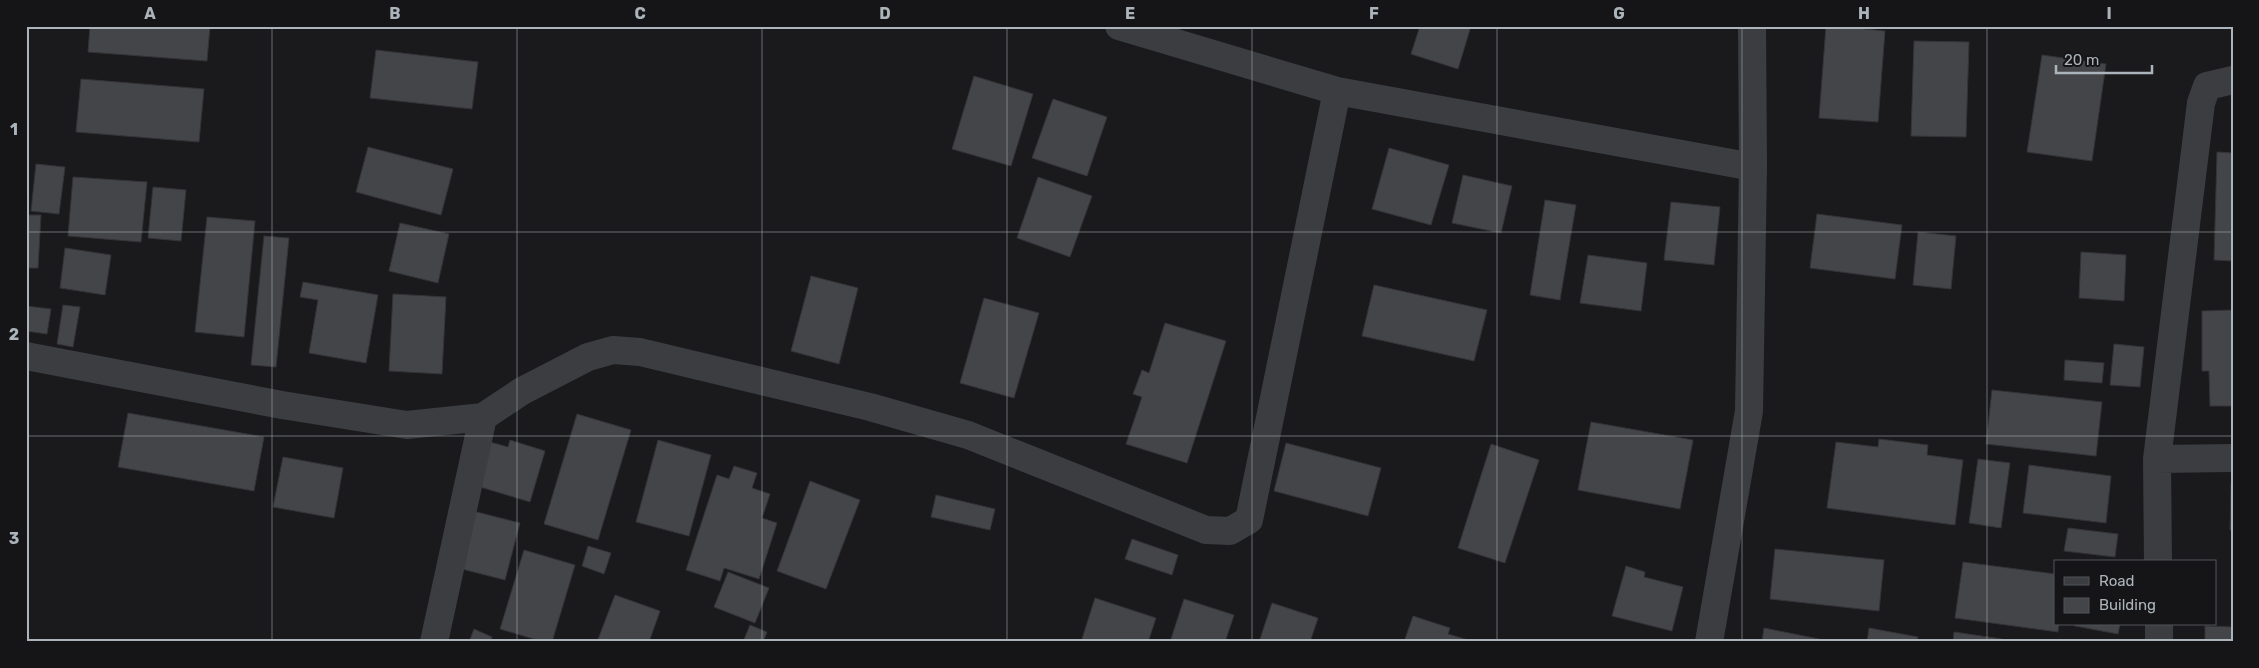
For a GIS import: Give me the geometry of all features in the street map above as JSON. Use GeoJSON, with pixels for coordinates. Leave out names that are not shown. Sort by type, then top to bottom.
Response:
{"type":"FeatureCollection","features":[{"type":"Feature","properties":{"kind":"street"},"geometry":{"type":"LineString","coordinates":[[1119,26],[1337,91],[1754,167]]}},
{"type":"Feature","properties":{"kind":"street"},"geometry":{"type":"LineString","coordinates":[[1709,642],[1749,411],[1754,167],[1752,26]]}},
{"type":"Feature","properties":{"kind":"street"},"geometry":{"type":"LineString","coordinates":[[2158,560],[2157,459],[2201,103],[2207,86],[2233,80]]}},
{"type":"Feature","properties":{"kind":"street"},"geometry":{"type":"LineString","coordinates":[[26,356],[282,405],[407,425],[483,417],[522,391],[588,357],[613,350],[640,352],[870,407],[968,435],[1206,530],[1230,531],[1249,520],[1337,91]]}},
{"type":"Feature","properties":{"kind":"street"},"geometry":{"type":"LineString","coordinates":[[434,642],[483,417]]}},
{"type":"Feature","properties":{"kind":"street"},"geometry":{"type":"LineString","coordinates":[[2157,459],[2233,458]]}},
{"type":"Feature","properties":{"kind":"street"},"geometry":{"type":"LineString","coordinates":[[2159,626],[2159,642]]}},
{"type":"Feature","properties":{"kind":"building"},"geometry":{"type":"Polygon","coordinates":[[[90,26],[210,26],[207,61],[88,52],[90,26]]]}},
{"type":"Feature","properties":{"kind":"building"},"geometry":{"type":"Polygon","coordinates":[[[1420,26],[1471,26],[1458,69],[1411,54],[1420,26]]]}},
{"type":"Feature","properties":{"kind":"building"},"geometry":{"type":"Polygon","coordinates":[[[1826,26],[1865,26],[1864,29],[1885,31],[1878,122],[1819,118],[1826,26]]]}},
{"type":"Feature","properties":{"kind":"building"},"geometry":{"type":"Polygon","coordinates":[[[1914,41],[1969,42],[1966,137],[1911,136],[1914,41]]]}},
{"type":"Feature","properties":{"kind":"building"},"geometry":{"type":"Polygon","coordinates":[[[376,50],[478,62],[472,109],[370,98],[376,50]]]}},
{"type":"Feature","properties":{"kind":"building"},"geometry":{"type":"Polygon","coordinates":[[[2042,55],[2106,64],[2092,161],[2027,152],[2042,55]]]}},
{"type":"Feature","properties":{"kind":"building"},"geometry":{"type":"Polygon","coordinates":[[[974,76],[1033,94],[1011,166],[952,149],[974,76]]]}},
{"type":"Feature","properties":{"kind":"building"},"geometry":{"type":"Polygon","coordinates":[[[81,79],[204,89],[199,142],[76,132],[81,79]]]}},
{"type":"Feature","properties":{"kind":"building"},"geometry":{"type":"Polygon","coordinates":[[[1053,99],[1107,117],[1087,176],[1032,158],[1053,99]]]}},
{"type":"Feature","properties":{"kind":"building"},"geometry":{"type":"Polygon","coordinates":[[[368,147],[453,169],[441,215],[356,192],[368,147]]]}},
{"type":"Feature","properties":{"kind":"building"},"geometry":{"type":"Polygon","coordinates":[[[1389,148],[1449,165],[1431,225],[1372,209],[1389,148]]]}},
{"type":"Feature","properties":{"kind":"building"},"geometry":{"type":"Polygon","coordinates":[[[2217,152],[2233,153],[2233,261],[2214,260],[2217,152]]]}},
{"type":"Feature","properties":{"kind":"building"},"geometry":{"type":"Polygon","coordinates":[[[36,164],[65,167],[59,214],[31,211],[36,164]]]}},
{"type":"Feature","properties":{"kind":"building"},"geometry":{"type":"Polygon","coordinates":[[[1463,175],[1512,186],[1501,233],[1452,223],[1463,175]]]}},
{"type":"Feature","properties":{"kind":"building"},"geometry":{"type":"Polygon","coordinates":[[[73,177],[147,182],[141,242],[68,236],[73,177]]]}},
{"type":"Feature","properties":{"kind":"building"},"geometry":{"type":"Polygon","coordinates":[[[1038,177],[1092,196],[1070,257],[1017,238],[1038,177]]]}},
{"type":"Feature","properties":{"kind":"building"},"geometry":{"type":"Polygon","coordinates":[[[153,187],[186,190],[181,241],[148,238],[153,187]]]}},
{"type":"Feature","properties":{"kind":"building"},"geometry":{"type":"Polygon","coordinates":[[[1545,200],[1576,205],[1560,300],[1530,295],[1545,200]]]}},
{"type":"Feature","properties":{"kind":"building"},"geometry":{"type":"Polygon","coordinates":[[[1671,202],[1720,207],[1714,265],[1664,260],[1671,202]]]}},
{"type":"Feature","properties":{"kind":"building"},"geometry":{"type":"Polygon","coordinates":[[[1817,214],[1902,225],[1895,279],[1810,268],[1817,214]]]}},
{"type":"Feature","properties":{"kind":"building"},"geometry":{"type":"Polygon","coordinates":[[[26,215],[41,215],[38,268],[26,268],[26,215]]]}},
{"type":"Feature","properties":{"kind":"building"},"geometry":{"type":"Polygon","coordinates":[[[207,217],[255,221],[244,337],[195,332],[207,217]]]}},
{"type":"Feature","properties":{"kind":"building"},"geometry":{"type":"Polygon","coordinates":[[[400,223],[449,234],[438,283],[389,271],[400,223]]]}},
{"type":"Feature","properties":{"kind":"building"},"geometry":{"type":"Polygon","coordinates":[[[1918,232],[1956,236],[1951,289],[1913,285],[1918,232]]]}},
{"type":"Feature","properties":{"kind":"building"},"geometry":{"type":"Polygon","coordinates":[[[264,236],[289,238],[276,367],[251,365],[264,236]]]}},
{"type":"Feature","properties":{"kind":"building"},"geometry":{"type":"Polygon","coordinates":[[[65,248],[111,255],[105,295],[60,288],[65,248]]]}},
{"type":"Feature","properties":{"kind":"building"},"geometry":{"type":"Polygon","coordinates":[[[2081,252],[2126,255],[2124,301],[2079,298],[2081,252]]]}},
{"type":"Feature","properties":{"kind":"building"},"geometry":{"type":"Polygon","coordinates":[[[1588,255],[1647,263],[1641,311],[1580,303],[1588,255]]]}},
{"type":"Feature","properties":{"kind":"building"},"geometry":{"type":"Polygon","coordinates":[[[811,276],[858,288],[839,364],[791,351],[811,276]]]}},
{"type":"Feature","properties":{"kind":"building"},"geometry":{"type":"Polygon","coordinates":[[[303,282],[378,295],[366,363],[309,353],[318,300],[300,297],[303,282]]]}},
{"type":"Feature","properties":{"kind":"building"},"geometry":{"type":"Polygon","coordinates":[[[1374,285],[1487,310],[1474,361],[1362,336],[1374,285]]]}},
{"type":"Feature","properties":{"kind":"building"},"geometry":{"type":"Polygon","coordinates":[[[393,294],[446,297],[442,374],[389,371],[393,294]]]}},
{"type":"Feature","properties":{"kind":"building"},"geometry":{"type":"Polygon","coordinates":[[[984,298],[1039,313],[1014,398],[960,383],[984,298]]]}},
{"type":"Feature","properties":{"kind":"building"},"geometry":{"type":"Polygon","coordinates":[[[63,305],[80,307],[73,347],[57,344],[63,305]]]}},
{"type":"Feature","properties":{"kind":"building"},"geometry":{"type":"Polygon","coordinates":[[[26,306],[51,309],[47,334],[26,331],[26,306]]]}},
{"type":"Feature","properties":{"kind":"building"},"geometry":{"type":"Polygon","coordinates":[[[2233,310],[2233,406],[2210,406],[2209,371],[2202,371],[2202,311],[2233,310]]]}},
{"type":"Feature","properties":{"kind":"building"},"geometry":{"type":"Polygon","coordinates":[[[1165,323],[1226,341],[1187,463],[1126,444],[1142,397],[1133,394],[1142,370],[1149,373],[1165,323]]]}},
{"type":"Feature","properties":{"kind":"building"},"geometry":{"type":"Polygon","coordinates":[[[2114,344],[2144,347],[2140,387],[2110,385],[2114,344]]]}},
{"type":"Feature","properties":{"kind":"building"},"geometry":{"type":"Polygon","coordinates":[[[2065,360],[2104,363],[2102,383],[2064,380],[2065,360]]]}},
{"type":"Feature","properties":{"kind":"building"},"geometry":{"type":"Polygon","coordinates":[[[1992,390],[2102,402],[2096,456],[1986,444],[1992,390]]]}},
{"type":"Feature","properties":{"kind":"building"},"geometry":{"type":"Polygon","coordinates":[[[128,413],[264,437],[254,491],[118,467],[128,413]]]}},
{"type":"Feature","properties":{"kind":"building"},"geometry":{"type":"Polygon","coordinates":[[[577,414],[631,430],[598,540],[544,524],[577,414]]]}},
{"type":"Feature","properties":{"kind":"building"},"geometry":{"type":"Polygon","coordinates":[[[1591,422],[1693,440],[1680,509],[1578,490],[1591,422]]]}},
{"type":"Feature","properties":{"kind":"building"},"geometry":{"type":"Polygon","coordinates":[[[1879,439],[1928,445],[1927,455],[1963,460],[1955,525],[1827,508],[1836,442],[1878,447],[1879,439]]]}},
{"type":"Feature","properties":{"kind":"building"},"geometry":{"type":"Polygon","coordinates":[[[510,440],[545,451],[530,502],[477,486],[490,442],[508,447],[510,440]]]}},
{"type":"Feature","properties":{"kind":"building"},"geometry":{"type":"Polygon","coordinates":[[[658,440],[711,455],[689,536],[636,522],[658,440]]]}},
{"type":"Feature","properties":{"kind":"building"},"geometry":{"type":"Polygon","coordinates":[[[1286,443],[1381,468],[1368,516],[1274,491],[1286,443]]]}},
{"type":"Feature","properties":{"kind":"building"},"geometry":{"type":"Polygon","coordinates":[[[1491,444],[1539,460],[1505,563],[1458,548],[1491,444]]]}},
{"type":"Feature","properties":{"kind":"building"},"geometry":{"type":"Polygon","coordinates":[[[283,457],[343,468],[334,518],[273,507],[283,457]]]}},
{"type":"Feature","properties":{"kind":"building"},"geometry":{"type":"Polygon","coordinates":[[[1978,459],[2010,463],[2001,528],[1969,523],[1978,459]]]}},
{"type":"Feature","properties":{"kind":"building"},"geometry":{"type":"Polygon","coordinates":[[[2029,465],[2111,476],[2106,523],[2023,513],[2029,465]]]}},
{"type":"Feature","properties":{"kind":"building"},"geometry":{"type":"Polygon","coordinates":[[[734,466],[757,473],[752,488],[770,494],[762,518],[777,523],[759,579],[724,568],[720,581],[686,570],[717,475],[729,479],[734,466]]]}},
{"type":"Feature","properties":{"kind":"building"},"geometry":{"type":"Polygon","coordinates":[[[810,481],[860,500],[826,589],[777,571],[810,481]]]}},
{"type":"Feature","properties":{"kind":"building"},"geometry":{"type":"Polygon","coordinates":[[[2231,483],[2233,483],[2233,530],[2230,530],[2231,483]]]}},
{"type":"Feature","properties":{"kind":"building"},"geometry":{"type":"Polygon","coordinates":[[[936,495],[995,509],[990,530],[931,517],[936,495]]]}},
{"type":"Feature","properties":{"kind":"building"},"geometry":{"type":"Polygon","coordinates":[[[473,511],[520,523],[505,580],[458,568],[473,511]]]}},
{"type":"Feature","properties":{"kind":"building"},"geometry":{"type":"Polygon","coordinates":[[[2068,528],[2118,534],[2115,557],[2064,551],[2068,528]]]}},
{"type":"Feature","properties":{"kind":"building"},"geometry":{"type":"Polygon","coordinates":[[[1132,539],[1178,555],[1172,575],[1125,559],[1132,539]]]}},
{"type":"Feature","properties":{"kind":"building"},"geometry":{"type":"Polygon","coordinates":[[[588,546],[611,553],[604,574],[582,566],[588,546]]]}},
{"type":"Feature","properties":{"kind":"building"},"geometry":{"type":"Polygon","coordinates":[[[1775,549],[1884,560],[1879,611],[1770,599],[1775,549]]]}},
{"type":"Feature","properties":{"kind":"building"},"geometry":{"type":"Polygon","coordinates":[[[524,550],[575,565],[552,642],[544,642],[500,629],[524,550]]]}},
{"type":"Feature","properties":{"kind":"building"},"geometry":{"type":"Polygon","coordinates":[[[1963,562],[2054,574],[2054,626],[2059,626],[2058,632],[1955,618],[1963,562]]]}},
{"type":"Feature","properties":{"kind":"building"},"geometry":{"type":"Polygon","coordinates":[[[1626,566],[1645,572],[1644,577],[1683,587],[1672,631],[1612,616],[1626,566]]]}},
{"type":"Feature","properties":{"kind":"building"},"geometry":{"type":"Polygon","coordinates":[[[728,572],[769,588],[755,623],[714,607],[728,572]]]}},
{"type":"Feature","properties":{"kind":"building"},"geometry":{"type":"Polygon","coordinates":[[[615,595],[660,611],[649,642],[597,642],[615,595]]]}},
{"type":"Feature","properties":{"kind":"building"},"geometry":{"type":"Polygon","coordinates":[[[1095,598],[1156,618],[1148,642],[1081,642],[1095,598]]]}},
{"type":"Feature","properties":{"kind":"building"},"geometry":{"type":"Polygon","coordinates":[[[1184,599],[1234,615],[1225,642],[1170,642],[1184,599]]]}},
{"type":"Feature","properties":{"kind":"building"},"geometry":{"type":"Polygon","coordinates":[[[1272,603],[1318,618],[1310,642],[1259,642],[1272,603]]]}},
{"type":"Feature","properties":{"kind":"building"},"geometry":{"type":"Polygon","coordinates":[[[1413,616],[1450,628],[1448,634],[1475,642],[1404,642],[1413,616]]]}},
{"type":"Feature","properties":{"kind":"building"},"geometry":{"type":"Polygon","coordinates":[[[750,625],[767,632],[763,642],[743,642],[750,625]]]}},
{"type":"Feature","properties":{"kind":"building"},"geometry":{"type":"Polygon","coordinates":[[[2075,626],[2120,626],[2118,634],[2075,626]]]}},
{"type":"Feature","properties":{"kind":"building"},"geometry":{"type":"Polygon","coordinates":[[[2205,626],[2233,627],[2233,642],[2205,642],[2205,626]]]}},
{"type":"Feature","properties":{"kind":"building"},"geometry":{"type":"Polygon","coordinates":[[[1764,628],[1834,642],[1762,642],[1764,628]]]}},
{"type":"Feature","properties":{"kind":"building"},"geometry":{"type":"Polygon","coordinates":[[[1869,628],[1918,637],[1917,642],[1867,642],[1869,628]]]}},
{"type":"Feature","properties":{"kind":"building"},"geometry":{"type":"Polygon","coordinates":[[[474,629],[492,637],[490,642],[469,642],[474,629]]]}},
{"type":"Feature","properties":{"kind":"building"},"geometry":{"type":"Polygon","coordinates":[[[1954,632],[2002,639],[2002,642],[1953,642],[1954,632]]]}}]}
